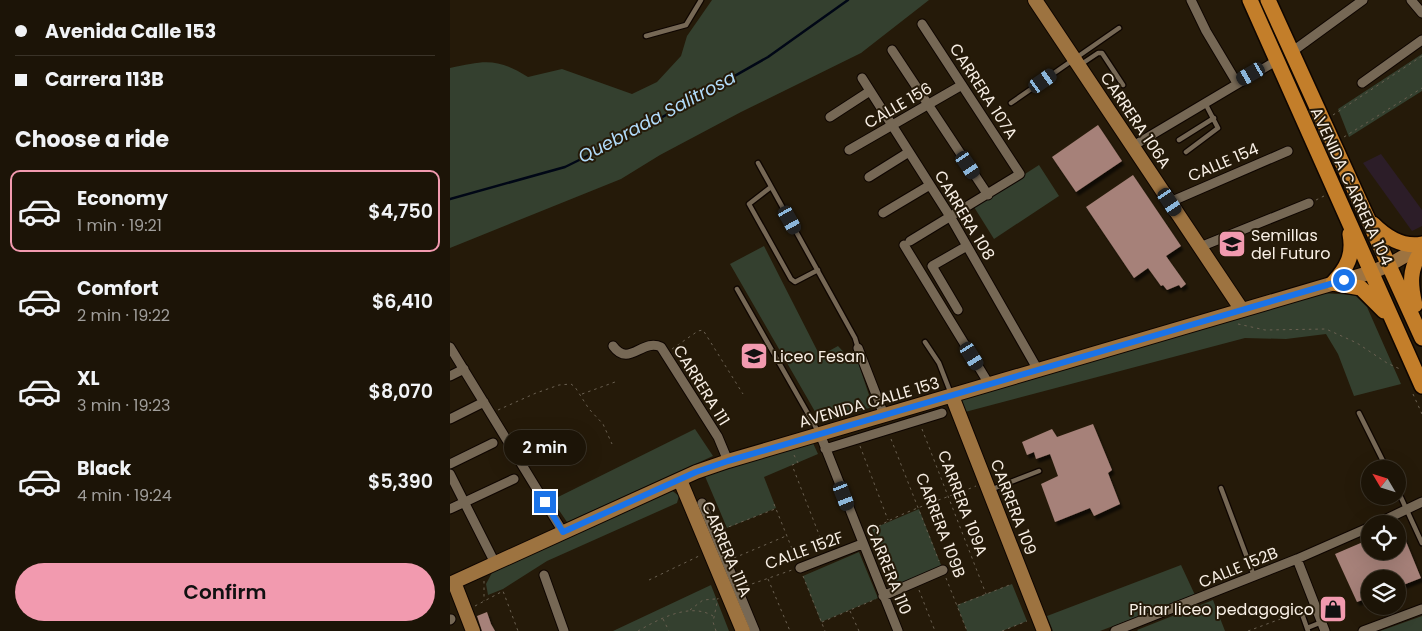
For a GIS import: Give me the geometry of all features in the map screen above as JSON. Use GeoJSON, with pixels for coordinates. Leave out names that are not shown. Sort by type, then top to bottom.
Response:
{"type":"FeatureCollection","features":[{"type":"Feature","properties":{"kind":"main road","name":"AVENIDA CARRERA 104"},"geometry":{"type":"LineString","coordinates":[[1250,0],[1422,386]]}},
{"type":"Feature","properties":{"kind":"main road","name":"AVENIDA CARRERA 104"},"geometry":{"type":"LineString","coordinates":[[1268,0],[1293,51],[1422,337]]}},
{"type":"Feature","properties":{"kind":"main road"},"geometry":{"type":"LineString","coordinates":[[1369,221],[1395,241],[1422,245]]}},
{"type":"Feature","properties":{"kind":"main road"},"geometry":{"type":"LineString","coordinates":[[1333,283],[1345,269],[1351,256],[1349,222]]}},
{"type":"Feature","properties":{"kind":"main road"},"geometry":{"type":"LineString","coordinates":[[1422,250],[1415,261],[1411,275],[1411,288],[1422,337]]}},
{"type":"Feature","properties":{"kind":"main road"},"geometry":{"type":"LineString","coordinates":[[1333,283],[1355,286],[1365,292],[1376,300],[1393,324]]}},
{"type":"Feature","properties":{"kind":"street","name":"CARRERA 106A"},"geometry":{"type":"LineString","coordinates":[[1035,0],[1242,310]]}},
{"type":"Feature","properties":{"kind":"street"},"geometry":{"type":"LineString","coordinates":[[1191,0],[1206,31],[1237,83]]}},
{"type":"Feature","properties":{"kind":"street"},"geometry":{"type":"LineString","coordinates":[[1293,51],[1363,0]]}},
{"type":"Feature","properties":{"kind":"street"},"geometry":{"type":"LineString","coordinates":[[1411,0],[1422,14]]}},
{"type":"Feature","properties":{"kind":"street","name":"CARRERA 107A"},"geometry":{"type":"LineString","coordinates":[[922,24],[1020,174],[988,195]]}},
{"type":"Feature","properties":{"kind":"street"},"geometry":{"type":"LineString","coordinates":[[1362,82],[1422,40]]}},
{"type":"Feature","properties":{"kind":"street"},"geometry":{"type":"LineString","coordinates":[[892,50],[988,195],[907,243],[989,384]]}},
{"type":"Feature","properties":{"kind":"street"},"geometry":{"type":"LineString","coordinates":[[1133,146],[1276,61]]}},
{"type":"Feature","properties":{"kind":"street","name":"CARRERA 108"},"geometry":{"type":"LineString","coordinates":[[862,78],[930,184],[1038,370]]}},
{"type":"Feature","properties":{"kind":"street","name":"CALLE 156"},"geometry":{"type":"LineString","coordinates":[[849,150],[962,84]]}},
{"type":"Feature","properties":{"kind":"street"},"geometry":{"type":"LineString","coordinates":[[830,117],[870,91]]}},
{"type":"Feature","properties":{"kind":"street","name":"CALLE 154"},"geometry":{"type":"LineString","coordinates":[[1170,202],[1288,151]]}},
{"type":"Feature","properties":{"kind":"street"},"geometry":{"type":"LineString","coordinates":[[869,177],[909,152]]}},
{"type":"Feature","properties":{"kind":"street"},"geometry":{"type":"LineString","coordinates":[[883,213],[930,184]]}},
{"type":"Feature","properties":{"kind":"street"},"geometry":{"type":"LineString","coordinates":[[1200,247],[1309,203]]}},
{"type":"Feature","properties":{"kind":"street","name":"AVENIDA CALLE 153"},"geometry":{"type":"LineString","coordinates":[[452,583],[680,480],[728,461],[1372,272],[1390,265],[1422,245]]}},
{"type":"Feature","properties":{"kind":"street"},"geometry":{"type":"LineString","coordinates":[[958,310],[932,266],[967,246]]}},
{"type":"Feature","properties":{"kind":"street","name":"CARRERA 111"},"geometry":{"type":"LineString","coordinates":[[613,346],[621,355],[654,345],[660,347],[718,437],[728,461]]}},
{"type":"Feature","properties":{"kind":"street"},"geometry":{"type":"LineString","coordinates":[[450,347],[563,532]]}},
{"type":"Feature","properties":{"kind":"street"},"geometry":{"type":"LineString","coordinates":[[858,348],[884,416]]}},
{"type":"Feature","properties":{"kind":"street"},"geometry":{"type":"LineString","coordinates":[[452,375],[464,369]]}},
{"type":"Feature","properties":{"kind":"street","name":"CARRERA 109"},"geometry":{"type":"LineString","coordinates":[[952,396],[1044,631]]}},
{"type":"Feature","properties":{"kind":"street"},"geometry":{"type":"LineString","coordinates":[[450,419],[484,402]]}},
{"type":"Feature","properties":{"kind":"street","name":"AVENIDA CALLE 153"},"geometry":{"type":"LineString","coordinates":[[825,449],[942,413]]}},
{"type":"Feature","properties":{"kind":"street","name":"CARRERA 110"},"geometry":{"type":"LineString","coordinates":[[820,434],[898,631]]}},
{"type":"Feature","properties":{"kind":"street"},"geometry":{"type":"LineString","coordinates":[[450,464],[493,443]]}},
{"type":"Feature","properties":{"kind":"street"},"geometry":{"type":"LineString","coordinates":[[450,474],[492,564]]}},
{"type":"Feature","properties":{"kind":"street"},"geometry":{"type":"LineString","coordinates":[[450,509],[514,479]]}},
{"type":"Feature","properties":{"kind":"street","name":"CARRERA 111A"},"geometry":{"type":"LineString","coordinates":[[680,480],[742,631]]}},
{"type":"Feature","properties":{"kind":"street"},"geometry":{"type":"LineString","coordinates":[[1396,515],[1422,502]]}},
{"type":"Feature","properties":{"kind":"street","name":"CARRERA 111A"},"geometry":{"type":"LineString","coordinates":[[702,504],[726,562],[727,593],[755,631]]}},
{"type":"Feature","properties":{"kind":"street","name":"CALLE 152B"},"geometry":{"type":"LineString","coordinates":[[1115,631],[1297,559],[1361,530]]}},
{"type":"Feature","properties":{"kind":"street","name":"CALLE 152F"},"geometry":{"type":"LineString","coordinates":[[800,568],[862,544]]}},
{"type":"Feature","properties":{"kind":"street"},"geometry":{"type":"LineString","coordinates":[[1297,559],[1324,626]]}},
{"type":"Feature","properties":{"kind":"street"},"geometry":{"type":"LineString","coordinates":[[883,596],[943,570]]}},
{"type":"Feature","properties":{"kind":"street"},"geometry":{"type":"LineString","coordinates":[[544,575],[564,631]]}},
{"type":"Feature","properties":{"kind":"street"},"geometry":{"type":"LineString","coordinates":[[452,583],[473,631]]}},
{"type":"Feature","properties":{"kind":"street"},"geometry":{"type":"LineString","coordinates":[[1363,631],[1422,608]]}},
{"type":"Feature","properties":{"kind":"lane"},"geometry":{"type":"LineString","coordinates":[[646,36],[686,25],[701,0]]}},
{"type":"Feature","properties":{"kind":"lane"},"geometry":{"type":"LineString","coordinates":[[1011,103],[1076,62],[1119,28]]}},
{"type":"Feature","properties":{"kind":"lane"},"geometry":{"type":"LineString","coordinates":[[1076,62],[1100,52],[1123,84]]}},
{"type":"Feature","properties":{"kind":"lane"},"geometry":{"type":"LineString","coordinates":[[1186,152],[1216,131],[1219,126],[1205,103]]}},
{"type":"Feature","properties":{"kind":"lane"},"geometry":{"type":"LineString","coordinates":[[1179,140],[1214,118]]}},
{"type":"Feature","properties":{"kind":"lane"},"geometry":{"type":"LineString","coordinates":[[758,163],[855,338],[858,348]]}},
{"type":"Feature","properties":{"kind":"lane"},"geometry":{"type":"LineString","coordinates":[[771,186],[749,204],[786,271],[795,282],[818,270]]}},
{"type":"Feature","properties":{"kind":"lane"},"geometry":{"type":"LineString","coordinates":[[737,289],[820,434]]}},
{"type":"Feature","properties":{"kind":"lane"},"geometry":{"type":"LineString","coordinates":[[925,342],[939,363],[952,396]]}},
{"type":"Feature","properties":{"kind":"lane"},"geometry":{"type":"LineString","coordinates":[[1359,412],[1383,460]]}},
{"type":"Feature","properties":{"kind":"lane"},"geometry":{"type":"LineString","coordinates":[[987,486],[1040,471]]}},
{"type":"Feature","properties":{"kind":"lane"},"geometry":{"type":"LineString","coordinates":[[1221,488],[1254,576]]}},
{"type":"Feature","properties":{"kind":"lane"},"geometry":{"type":"LineString","coordinates":[[1405,505],[1421,536],[1422,543]]}},
{"type":"Feature","properties":{"kind":"lane"},"geometry":{"type":"LineString","coordinates":[[1301,611],[1308,629],[1324,626]]}},
{"type":"Feature","properties":{"kind":"path"},"geometry":{"type":"LineString","coordinates":[[1332,116],[1422,56]]}},
{"type":"Feature","properties":{"kind":"path"},"geometry":{"type":"LineString","coordinates":[[1342,138],[1422,88]]}},
{"type":"Feature","properties":{"kind":"path"},"geometry":{"type":"LineString","coordinates":[[1235,324],[1265,330],[1326,329],[1357,343],[1403,371]]}},
{"type":"Feature","properties":{"kind":"path"},"geometry":{"type":"LineString","coordinates":[[665,353],[698,331],[703,330],[743,394]]}},
{"type":"Feature","properties":{"kind":"path"},"geometry":{"type":"LineString","coordinates":[[582,395],[615,382]]}},
{"type":"Feature","properties":{"kind":"path"},"geometry":{"type":"LineString","coordinates":[[491,414],[559,385],[571,384],[582,395],[589,409],[603,424],[612,444]]}},
{"type":"Feature","properties":{"kind":"path","name":"CARRERA 109A"},"geometry":{"type":"LineString","coordinates":[[919,420],[986,594]]}},
{"type":"Feature","properties":{"kind":"path","name":"CARRERA 109B"},"geometry":{"type":"LineString","coordinates":[[887,430],[967,631]]}},
{"type":"Feature","properties":{"kind":"path"},"geometry":{"type":"LineString","coordinates":[[858,439],[888,521]]}},
{"type":"Feature","properties":{"kind":"path"},"geometry":{"type":"LineString","coordinates":[[789,444],[798,463],[792,465],[828,557]]}},
{"type":"Feature","properties":{"kind":"path"},"geometry":{"type":"LineString","coordinates":[[862,544],[872,529],[888,521],[948,497],[987,486]]}},
{"type":"Feature","properties":{"kind":"path"},"geometry":{"type":"LineString","coordinates":[[714,533],[776,508]]}},
{"type":"Feature","properties":{"kind":"path"},"geometry":{"type":"LineString","coordinates":[[726,562],[786,535]]}},
{"type":"Feature","properties":{"kind":"path"},"geometry":{"type":"LineString","coordinates":[[649,580],[696,558]]}},
{"type":"Feature","properties":{"kind":"path"},"geometry":{"type":"LineString","coordinates":[[484,601],[482,585],[492,564]]}},
{"type":"Feature","properties":{"kind":"path","name":"CALLE 152F"},"geometry":{"type":"LineString","coordinates":[[638,631],[663,618],[690,610],[702,600],[800,568]]}},
{"type":"Feature","properties":{"kind":"path"},"geometry":{"type":"LineString","coordinates":[[768,579],[790,631]]}},
{"type":"Feature","properties":{"kind":"path"},"geometry":{"type":"LineString","coordinates":[[957,605],[1024,580]]}},
{"type":"Feature","properties":{"kind":"path"},"geometry":{"type":"LineString","coordinates":[[916,582],[935,631]]}},
{"type":"Feature","properties":{"kind":"path"},"geometry":{"type":"LineString","coordinates":[[465,611],[503,591],[518,631]]}},
{"type":"Feature","properties":{"kind":"path"},"geometry":{"type":"LineString","coordinates":[[716,631],[713,617],[727,593]]}},
{"type":"Feature","properties":{"kind":"path"},"geometry":{"type":"LineString","coordinates":[[821,622],[883,596]]}},
{"type":"Feature","properties":{"kind":"path"},"geometry":{"type":"LineString","coordinates":[[690,610],[706,612],[713,617]]}},
{"type":"Feature","properties":{"kind":"path"},"geometry":{"type":"LineString","coordinates":[[850,610],[859,631]]}},
{"type":"Feature","properties":{"kind":"path"},"geometry":{"type":"LineString","coordinates":[[1248,631],[1301,611]]}},
{"type":"Feature","properties":{"kind":"path"},"geometry":{"type":"LineString","coordinates":[[1002,631],[1038,616]]}},
{"type":"Feature","properties":{"kind":"path"},"geometry":{"type":"LineString","coordinates":[[663,618],[669,631]]}},
{"type":"Feature","properties":{"kind":"shaded area"},"geometry":{"type":"Polygon","coordinates":[[[1381,154],[1422,210],[1422,226],[1412,231],[1363,163],[1381,154]]]}},
{"type":"Feature","properties":{"kind":"green space"},"geometry":{"type":"Polygon","coordinates":[[[712,0],[929,0],[861,53],[741,112],[660,155],[621,179],[450,248],[450,68],[490,62],[507,66],[528,77],[562,69],[632,94],[657,82],[681,56],[687,36],[712,0]]]}},
{"type":"Feature","properties":{"kind":"green space"},"geometry":{"type":"Polygon","coordinates":[[[1422,54],[1422,91],[1349,137],[1338,109],[1422,54]]]}},
{"type":"Feature","properties":{"kind":"green space"},"geometry":{"type":"Polygon","coordinates":[[[1039,165],[1059,196],[994,239],[974,207],[1039,165]]]}},
{"type":"Feature","properties":{"kind":"green space"},"geometry":{"type":"Polygon","coordinates":[[[764,246],[820,356],[838,346],[851,360],[857,359],[873,407],[821,422],[730,264],[764,246]]]}},
{"type":"Feature","properties":{"kind":"green space"},"geometry":{"type":"Polygon","coordinates":[[[1321,293],[1355,295],[1367,307],[1401,384],[1354,396],[1338,354],[1326,334],[1286,339],[1245,338],[965,412],[959,395],[1321,293]]]}},
{"type":"Feature","properties":{"kind":"green space"},"geometry":{"type":"Polygon","coordinates":[[[695,429],[713,456],[567,522],[552,500],[695,429]]]}},
{"type":"Feature","properties":{"kind":"green space"},"geometry":{"type":"Polygon","coordinates":[[[812,441],[818,454],[764,477],[776,508],[727,528],[704,474],[812,441]]]}},
{"type":"Feature","properties":{"kind":"green space"},"geometry":{"type":"Polygon","coordinates":[[[670,489],[679,496],[677,503],[547,561],[503,589],[488,595],[486,584],[495,567],[670,489]]]}},
{"type":"Feature","properties":{"kind":"green space"},"geometry":{"type":"Polygon","coordinates":[[[919,509],[943,570],[898,589],[872,529],[919,509]]]}},
{"type":"Feature","properties":{"kind":"green space"},"geometry":{"type":"Polygon","coordinates":[[[859,552],[878,598],[821,622],[803,576],[859,552]]]}},
{"type":"Feature","properties":{"kind":"green space"},"geometry":{"type":"Polygon","coordinates":[[[1181,565],[1195,595],[1100,631],[1053,631],[1047,616],[1181,565]]]}},
{"type":"Feature","properties":{"kind":"green space"},"geometry":{"type":"Polygon","coordinates":[[[1012,584],[1027,621],[1002,631],[967,631],[957,605],[1012,584]]]}},
{"type":"Feature","properties":{"kind":"green space"},"geometry":{"type":"Polygon","coordinates":[[[711,585],[729,631],[613,631],[711,585]]]}},
{"type":"Feature","properties":{"kind":"green space"},"geometry":{"type":"Polygon","coordinates":[[[1213,600],[1225,631],[1137,630],[1213,600]]]}},
{"type":"Feature","properties":{"kind":"green space"},"geometry":{"type":"Polygon","coordinates":[[[1422,616],[1422,631],[1380,631],[1422,616]]]}},
{"type":"Feature","properties":{"kind":"building"},"geometry":{"type":"Polygon","coordinates":[[[1098,125],[1122,161],[1076,192],[1052,157],[1098,125]]]}},
{"type":"Feature","properties":{"kind":"building"},"geometry":{"type":"Polygon","coordinates":[[[1133,175],[1181,246],[1166,256],[1186,284],[1181,288],[1179,285],[1167,290],[1163,285],[1161,286],[1148,268],[1134,278],[1086,207],[1133,175]]]}},
{"type":"Feature","properties":{"kind":"building"},"geometry":{"type":"Polygon","coordinates":[[[1093,424],[1112,470],[1108,473],[1120,504],[1094,516],[1090,508],[1055,522],[1041,484],[1058,476],[1050,454],[1036,459],[1034,452],[1027,455],[1022,442],[1052,429],[1057,437],[1093,424]]]}},
{"type":"Feature","properties":{"kind":"building"},"geometry":{"type":"Polygon","coordinates":[[[1406,541],[1421,578],[1406,584],[1406,570],[1361,570],[1361,600],[1357,602],[1335,554],[1361,543],[1361,560],[1406,560],[1406,541]]]}},
{"type":"Feature","properties":{"kind":"building"},"geometry":{"type":"Polygon","coordinates":[[[487,612],[495,631],[482,631],[477,616],[487,612]]]}},
{"type":"Feature","properties":{"kind":"waterway","name":"Quebrada Salitrosa"},"geometry":{"type":"LineString","coordinates":[[450,199],[565,167],[636,132],[768,57],[848,0]]}},
{"type":"Feature","properties":{"kind":"place","name":"Semillas del Futuro"},"geometry":{"type":"Point","coordinates":[1232,244]}},
{"type":"Feature","properties":{"kind":"place","name":"Liceo Fesan"},"geometry":{"type":"Point","coordinates":[754,356]}},
{"type":"Feature","properties":{"kind":"place","name":"Pinar liceo pedagogico"},"geometry":{"type":"Point","coordinates":[1333,609]}},
{"type":"Feature","properties":{"kind":"route"},"geometry":{"type":"LineString","coordinates":[[545,502],[563,532],[696,472],[728,461],[1344,280]]}}]}
